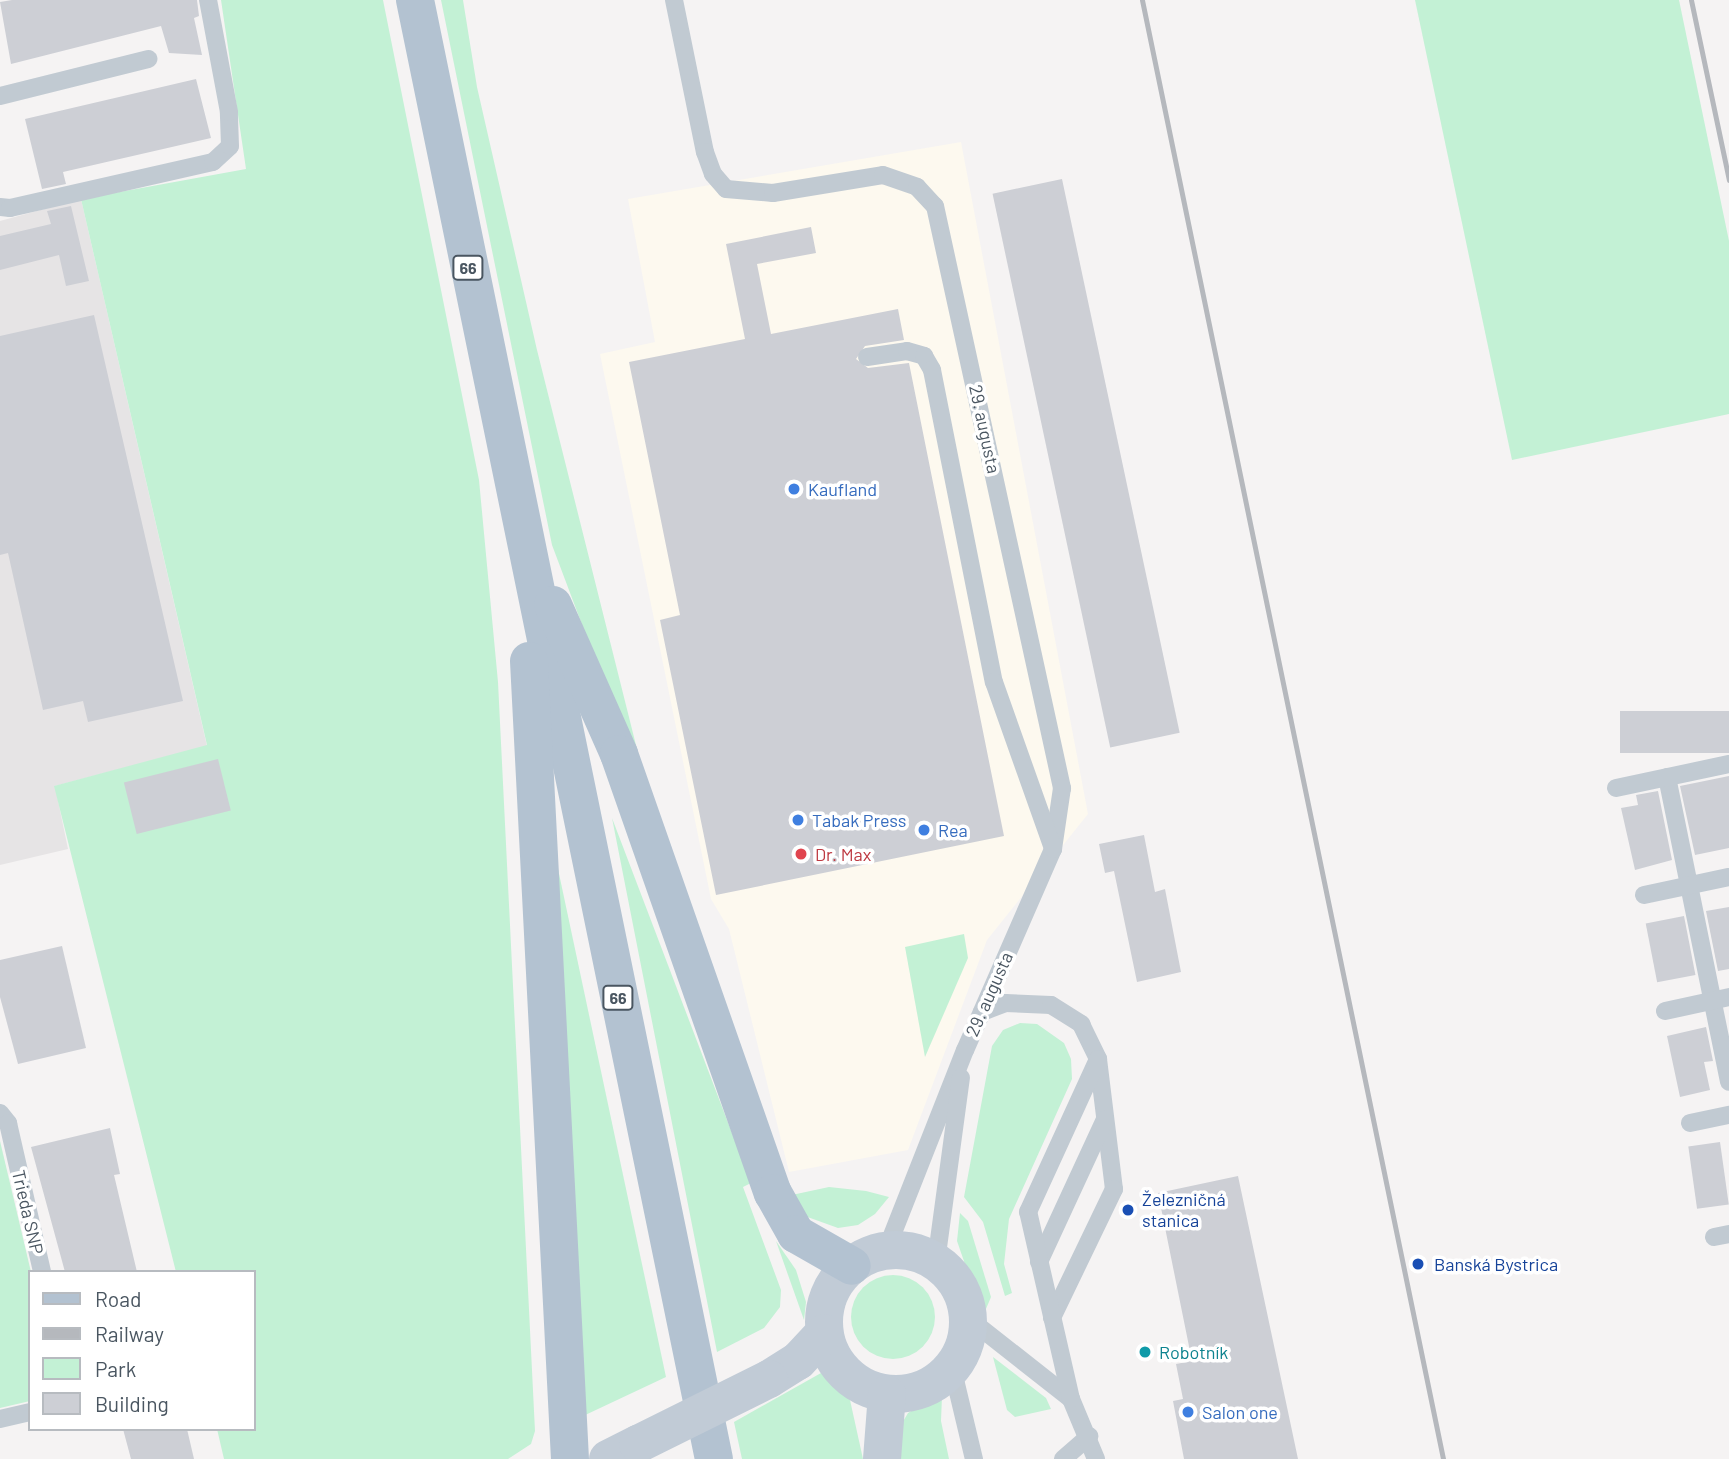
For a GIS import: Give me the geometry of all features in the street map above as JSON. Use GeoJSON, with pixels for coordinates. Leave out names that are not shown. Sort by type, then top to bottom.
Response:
{"type":"FeatureCollection","features":[{"type":"Feature","properties":{"kind":"main road","name":"66"},"geometry":{"type":"LineString","coordinates":[[415,0],[714,1459]]}},
{"type":"Feature","properties":{"kind":"main road"},"geometry":{"type":"LineString","coordinates":[[523,536],[619,754],[773,1193],[796,1234],[852,1266]]}},
{"type":"Feature","properties":{"kind":"main road"},"geometry":{"type":"LineString","coordinates":[[523,536],[570,1459]]}},
{"type":"Feature","properties":{"kind":"street"},"geometry":{"type":"LineString","coordinates":[[886,1251],[912,1252],[936,1262],[961,1292],[968,1318],[964,1344],[952,1367],[923,1389],[887,1394],[865,1388],[846,1374],[832,1355],[824,1333],[827,1303],[852,1266],[886,1251]]}},
{"type":"Feature","properties":{"kind":"street"},"geometry":{"type":"LineString","coordinates":[[623,1451],[769,1380],[798,1361],[824,1333]]}},
{"type":"Feature","properties":{"kind":"street"},"geometry":{"type":"LineString","coordinates":[[882,1459],[887,1394]]}},
{"type":"Feature","properties":{"kind":"lane"},"geometry":{"type":"LineString","coordinates":[[0,206],[10,208],[213,162],[230,146],[229,111],[208,0]]}},
{"type":"Feature","properties":{"kind":"lane","name":"29. augusta"},"geometry":{"type":"LineString","coordinates":[[674,0],[705,152],[713,174],[726,189],[773,192],[883,175],[917,187],[936,206],[1062,788],[1053,849],[965,1050],[886,1251]]}},
{"type":"Feature","properties":{"kind":"lane"},"geometry":{"type":"LineString","coordinates":[[0,96],[148,59]]}},
{"type":"Feature","properties":{"kind":"lane"},"geometry":{"type":"LineString","coordinates":[[867,357],[906,351],[924,356],[932,370],[994,682],[1053,849]]}},
{"type":"Feature","properties":{"kind":"lane"},"geometry":{"type":"LineString","coordinates":[[1616,789],[1729,764]]}},
{"type":"Feature","properties":{"kind":"lane"},"geometry":{"type":"LineString","coordinates":[[1667,778],[1689,886],[1721,999],[1729,1082]]}},
{"type":"Feature","properties":{"kind":"lane"},"geometry":{"type":"LineString","coordinates":[[1644,895],[1729,877]]}},
{"type":"Feature","properties":{"kind":"lane"},"geometry":{"type":"LineString","coordinates":[[1665,1011],[1721,999]]}},
{"type":"Feature","properties":{"kind":"lane"},"geometry":{"type":"LineString","coordinates":[[982,1012],[1005,1003],[1051,1005],[1081,1024],[1098,1059],[1114,1189],[1052,1318]]}},
{"type":"Feature","properties":{"kind":"lane","name":"29. augusta"},"geometry":{"type":"LineString","coordinates":[[936,1262],[965,1050]]}},
{"type":"Feature","properties":{"kind":"lane"},"geometry":{"type":"LineString","coordinates":[[1096,1459],[1089,1436],[1071,1399],[1028,1212],[1098,1059]]}},
{"type":"Feature","properties":{"kind":"lane","name":"Trieda SNP"},"geometry":{"type":"LineString","coordinates":[[0,1113],[8,1124],[41,1270]]}},
{"type":"Feature","properties":{"kind":"lane"},"geometry":{"type":"LineString","coordinates":[[1690,1123],[1729,1115]]}},
{"type":"Feature","properties":{"kind":"lane"},"geometry":{"type":"LineString","coordinates":[[1039,1262],[1105,1118]]}},
{"type":"Feature","properties":{"kind":"lane"},"geometry":{"type":"LineString","coordinates":[[968,1318],[1071,1399]]}},
{"type":"Feature","properties":{"kind":"lane"},"geometry":{"type":"LineString","coordinates":[[952,1367],[974,1459]]}},
{"type":"Feature","properties":{"kind":"lane"},"geometry":{"type":"LineString","coordinates":[[0,1419],[28,1412]]}},
{"type":"Feature","properties":{"kind":"lane"},"geometry":{"type":"LineString","coordinates":[[1063,1459],[1089,1436]]}},
{"type":"Feature","properties":{"kind":"shaded area"},"geometry":{"type":"Polygon","coordinates":[[[961,142],[1088,814],[987,940],[908,1150],[789,1172],[729,929],[711,899],[600,354],[655,342],[628,199],[961,142]]]}},
{"type":"Feature","properties":{"kind":"shaded area"},"geometry":{"type":"Polygon","coordinates":[[[81,199],[207,746],[55,786],[68,849],[0,865],[0,221],[81,199]]]}},
{"type":"Feature","properties":{"kind":"green space"},"geometry":{"type":"Polygon","coordinates":[[[221,0],[383,0],[479,480],[498,682],[535,1431],[531,1444],[508,1459],[224,1459],[217,1431],[256,1431],[256,1270],[175,1270],[54,786],[207,745],[81,199],[246,169],[221,0]]]}},
{"type":"Feature","properties":{"kind":"green space"},"geometry":{"type":"Polygon","coordinates":[[[441,0],[463,0],[477,87],[537,350],[653,813],[552,545],[441,0]]]}},
{"type":"Feature","properties":{"kind":"green space"},"geometry":{"type":"Polygon","coordinates":[[[1415,0],[1679,0],[1729,241],[1729,414],[1512,460],[1415,0]]]}},
{"type":"Feature","properties":{"kind":"green space"},"geometry":{"type":"Polygon","coordinates":[[[612,818],[751,1183],[743,1187],[781,1290],[780,1307],[764,1328],[717,1352],[612,818]]]}},
{"type":"Feature","properties":{"kind":"green space"},"geometry":{"type":"Polygon","coordinates":[[[551,836],[666,1377],[581,1417],[551,836]]]}},
{"type":"Feature","properties":{"kind":"green space"},"geometry":{"type":"Polygon","coordinates":[[[964,934],[968,958],[925,1057],[905,947],[964,934]]]}},
{"type":"Feature","properties":{"kind":"green space"},"geometry":{"type":"Polygon","coordinates":[[[1020,1023],[1037,1024],[1064,1043],[1071,1059],[1072,1079],[1009,1219],[1004,1264],[1012,1293],[1005,1296],[983,1222],[964,1197],[992,1046],[1003,1030],[1020,1023]]]}},
{"type":"Feature","properties":{"kind":"green space"},"geometry":{"type":"Polygon","coordinates":[[[0,1141],[31,1270],[28,1270],[28,1401],[0,1408],[0,1141]]]}},
{"type":"Feature","properties":{"kind":"green space"},"geometry":{"type":"Polygon","coordinates":[[[829,1187],[866,1191],[889,1197],[875,1214],[858,1225],[838,1228],[802,1215],[787,1196],[829,1187]]]}},
{"type":"Feature","properties":{"kind":"green space"},"geometry":{"type":"Polygon","coordinates":[[[960,1213],[968,1221],[991,1297],[983,1316],[957,1241],[960,1213]]]}},
{"type":"Feature","properties":{"kind":"green space"},"geometry":{"type":"Polygon","coordinates":[[[776,1241],[796,1270],[806,1302],[804,1320],[776,1241]]]}},
{"type":"Feature","properties":{"kind":"green space"},"geometry":{"type":"Polygon","coordinates":[[[893,1275],[909,1278],[923,1287],[932,1301],[935,1317],[932,1333],[923,1347],[909,1356],[893,1359],[877,1356],[863,1347],[854,1333],[851,1317],[854,1301],[863,1287],[877,1278],[893,1275]]]}},
{"type":"Feature","properties":{"kind":"green space"},"geometry":{"type":"Polygon","coordinates":[[[993,1357],[1046,1398],[1051,1409],[1015,1417],[1007,1410],[993,1357]]]}},
{"type":"Feature","properties":{"kind":"green space"},"geometry":{"type":"Polygon","coordinates":[[[821,1373],[850,1400],[863,1459],[742,1459],[734,1422],[821,1373]]]}},
{"type":"Feature","properties":{"kind":"green space"},"geometry":{"type":"Polygon","coordinates":[[[937,1395],[942,1396],[941,1421],[949,1459],[895,1459],[898,1430],[908,1413],[937,1395]]]}},
{"type":"Feature","properties":{"kind":"building"},"geometry":{"type":"Polygon","coordinates":[[[197,0],[199,16],[194,18],[202,55],[169,53],[161,26],[11,64],[0,2],[197,0]]]}},
{"type":"Feature","properties":{"kind":"building"},"geometry":{"type":"Polygon","coordinates":[[[196,79],[211,138],[63,172],[66,184],[42,189],[25,119],[196,79]]]}},
{"type":"Feature","properties":{"kind":"building"},"geometry":{"type":"Polygon","coordinates":[[[1062,179],[1180,733],[1110,747],[993,194],[1062,179]]]}},
{"type":"Feature","properties":{"kind":"building"},"geometry":{"type":"Polygon","coordinates":[[[71,206],[89,281],[66,286],[59,255],[0,270],[0,236],[51,224],[47,211],[71,206]]]}},
{"type":"Feature","properties":{"kind":"building","name":"Kaufland"},"geometry":{"type":"Polygon","coordinates":[[[811,227],[816,253],[757,264],[771,334],[898,309],[904,340],[865,346],[856,359],[868,368],[909,363],[1004,836],[716,895],[660,620],[680,615],[629,362],[745,339],[726,244],[811,227]]]}},
{"type":"Feature","properties":{"kind":"building"},"geometry":{"type":"Polygon","coordinates":[[[94,315],[183,701],[88,722],[83,701],[43,710],[8,553],[0,555],[0,336],[94,315]]]}},
{"type":"Feature","properties":{"kind":"building"},"geometry":{"type":"Polygon","coordinates":[[[1620,711],[1729,711],[1729,753],[1620,753],[1620,711]]]}},
{"type":"Feature","properties":{"kind":"building"},"geometry":{"type":"Polygon","coordinates":[[[218,759],[231,810],[137,834],[124,782],[218,759]]]}},
{"type":"Feature","properties":{"kind":"building"},"geometry":{"type":"Polygon","coordinates":[[[1729,776],[1729,848],[1695,855],[1680,786],[1729,776]]]}},
{"type":"Feature","properties":{"kind":"building"},"geometry":{"type":"Polygon","coordinates":[[[1658,791],[1672,860],[1635,870],[1621,808],[1638,805],[1636,795],[1658,791]]]}},
{"type":"Feature","properties":{"kind":"building"},"geometry":{"type":"Polygon","coordinates":[[[1144,835],[1155,892],[1165,889],[1181,972],[1137,982],[1114,871],[1105,873],[1099,844],[1144,835]]]}},
{"type":"Feature","properties":{"kind":"building"},"geometry":{"type":"Polygon","coordinates":[[[1729,907],[1729,969],[1718,971],[1706,911],[1729,907]]]}},
{"type":"Feature","properties":{"kind":"building"},"geometry":{"type":"Polygon","coordinates":[[[1684,916],[1695,975],[1657,982],[1646,923],[1684,916]]]}},
{"type":"Feature","properties":{"kind":"building"},"geometry":{"type":"Polygon","coordinates":[[[62,946],[86,1048],[18,1064],[0,997],[0,960],[62,946]]]}},
{"type":"Feature","properties":{"kind":"building"},"geometry":{"type":"Polygon","coordinates":[[[1706,1027],[1713,1061],[1704,1062],[1710,1090],[1680,1097],[1667,1036],[1706,1027]]]}},
{"type":"Feature","properties":{"kind":"building"},"geometry":{"type":"Polygon","coordinates":[[[110,1128],[120,1174],[114,1175],[137,1270],[64,1270],[31,1147],[110,1128]]]}},
{"type":"Feature","properties":{"kind":"building"},"geometry":{"type":"Polygon","coordinates":[[[1720,1142],[1729,1204],[1697,1209],[1688,1146],[1720,1142]]]}},
{"type":"Feature","properties":{"kind":"building"},"geometry":{"type":"Polygon","coordinates":[[[1238,1176],[1298,1459],[1184,1459],[1173,1401],[1183,1399],[1176,1364],[1192,1361],[1158,1193],[1238,1176]]]}},
{"type":"Feature","properties":{"kind":"building"},"geometry":{"type":"Polygon","coordinates":[[[124,1431],[187,1431],[194,1459],[131,1459],[124,1431]]]}},
{"type":"Feature","properties":{"kind":"railway"},"geometry":{"type":"LineString","coordinates":[[1142,0],[1443,1459]]}},
{"type":"Feature","properties":{"kind":"railway"},"geometry":{"type":"LineString","coordinates":[[1691,0],[1729,180]]}},
{"type":"Feature","properties":{"kind":"place","name":"Kaufland"},"geometry":{"type":"Point","coordinates":[794,489]}},
{"type":"Feature","properties":{"kind":"place","name":"Tabak Press"},"geometry":{"type":"Point","coordinates":[798,820]}},
{"type":"Feature","properties":{"kind":"place","name":"Rea"},"geometry":{"type":"Point","coordinates":[924,830]}},
{"type":"Feature","properties":{"kind":"place","name":"Dr. Max"},"geometry":{"type":"Point","coordinates":[801,854]}},
{"type":"Feature","properties":{"kind":"place","name":"Železničná stanica"},"geometry":{"type":"Point","coordinates":[1128,1210]}},
{"type":"Feature","properties":{"kind":"place","name":"Banská Bystrica"},"geometry":{"type":"Point","coordinates":[1418,1264]}},
{"type":"Feature","properties":{"kind":"place","name":"Robotník"},"geometry":{"type":"Point","coordinates":[1145,1352]}},
{"type":"Feature","properties":{"kind":"place","name":"Salon one"},"geometry":{"type":"Point","coordinates":[1188,1412]}}]}
